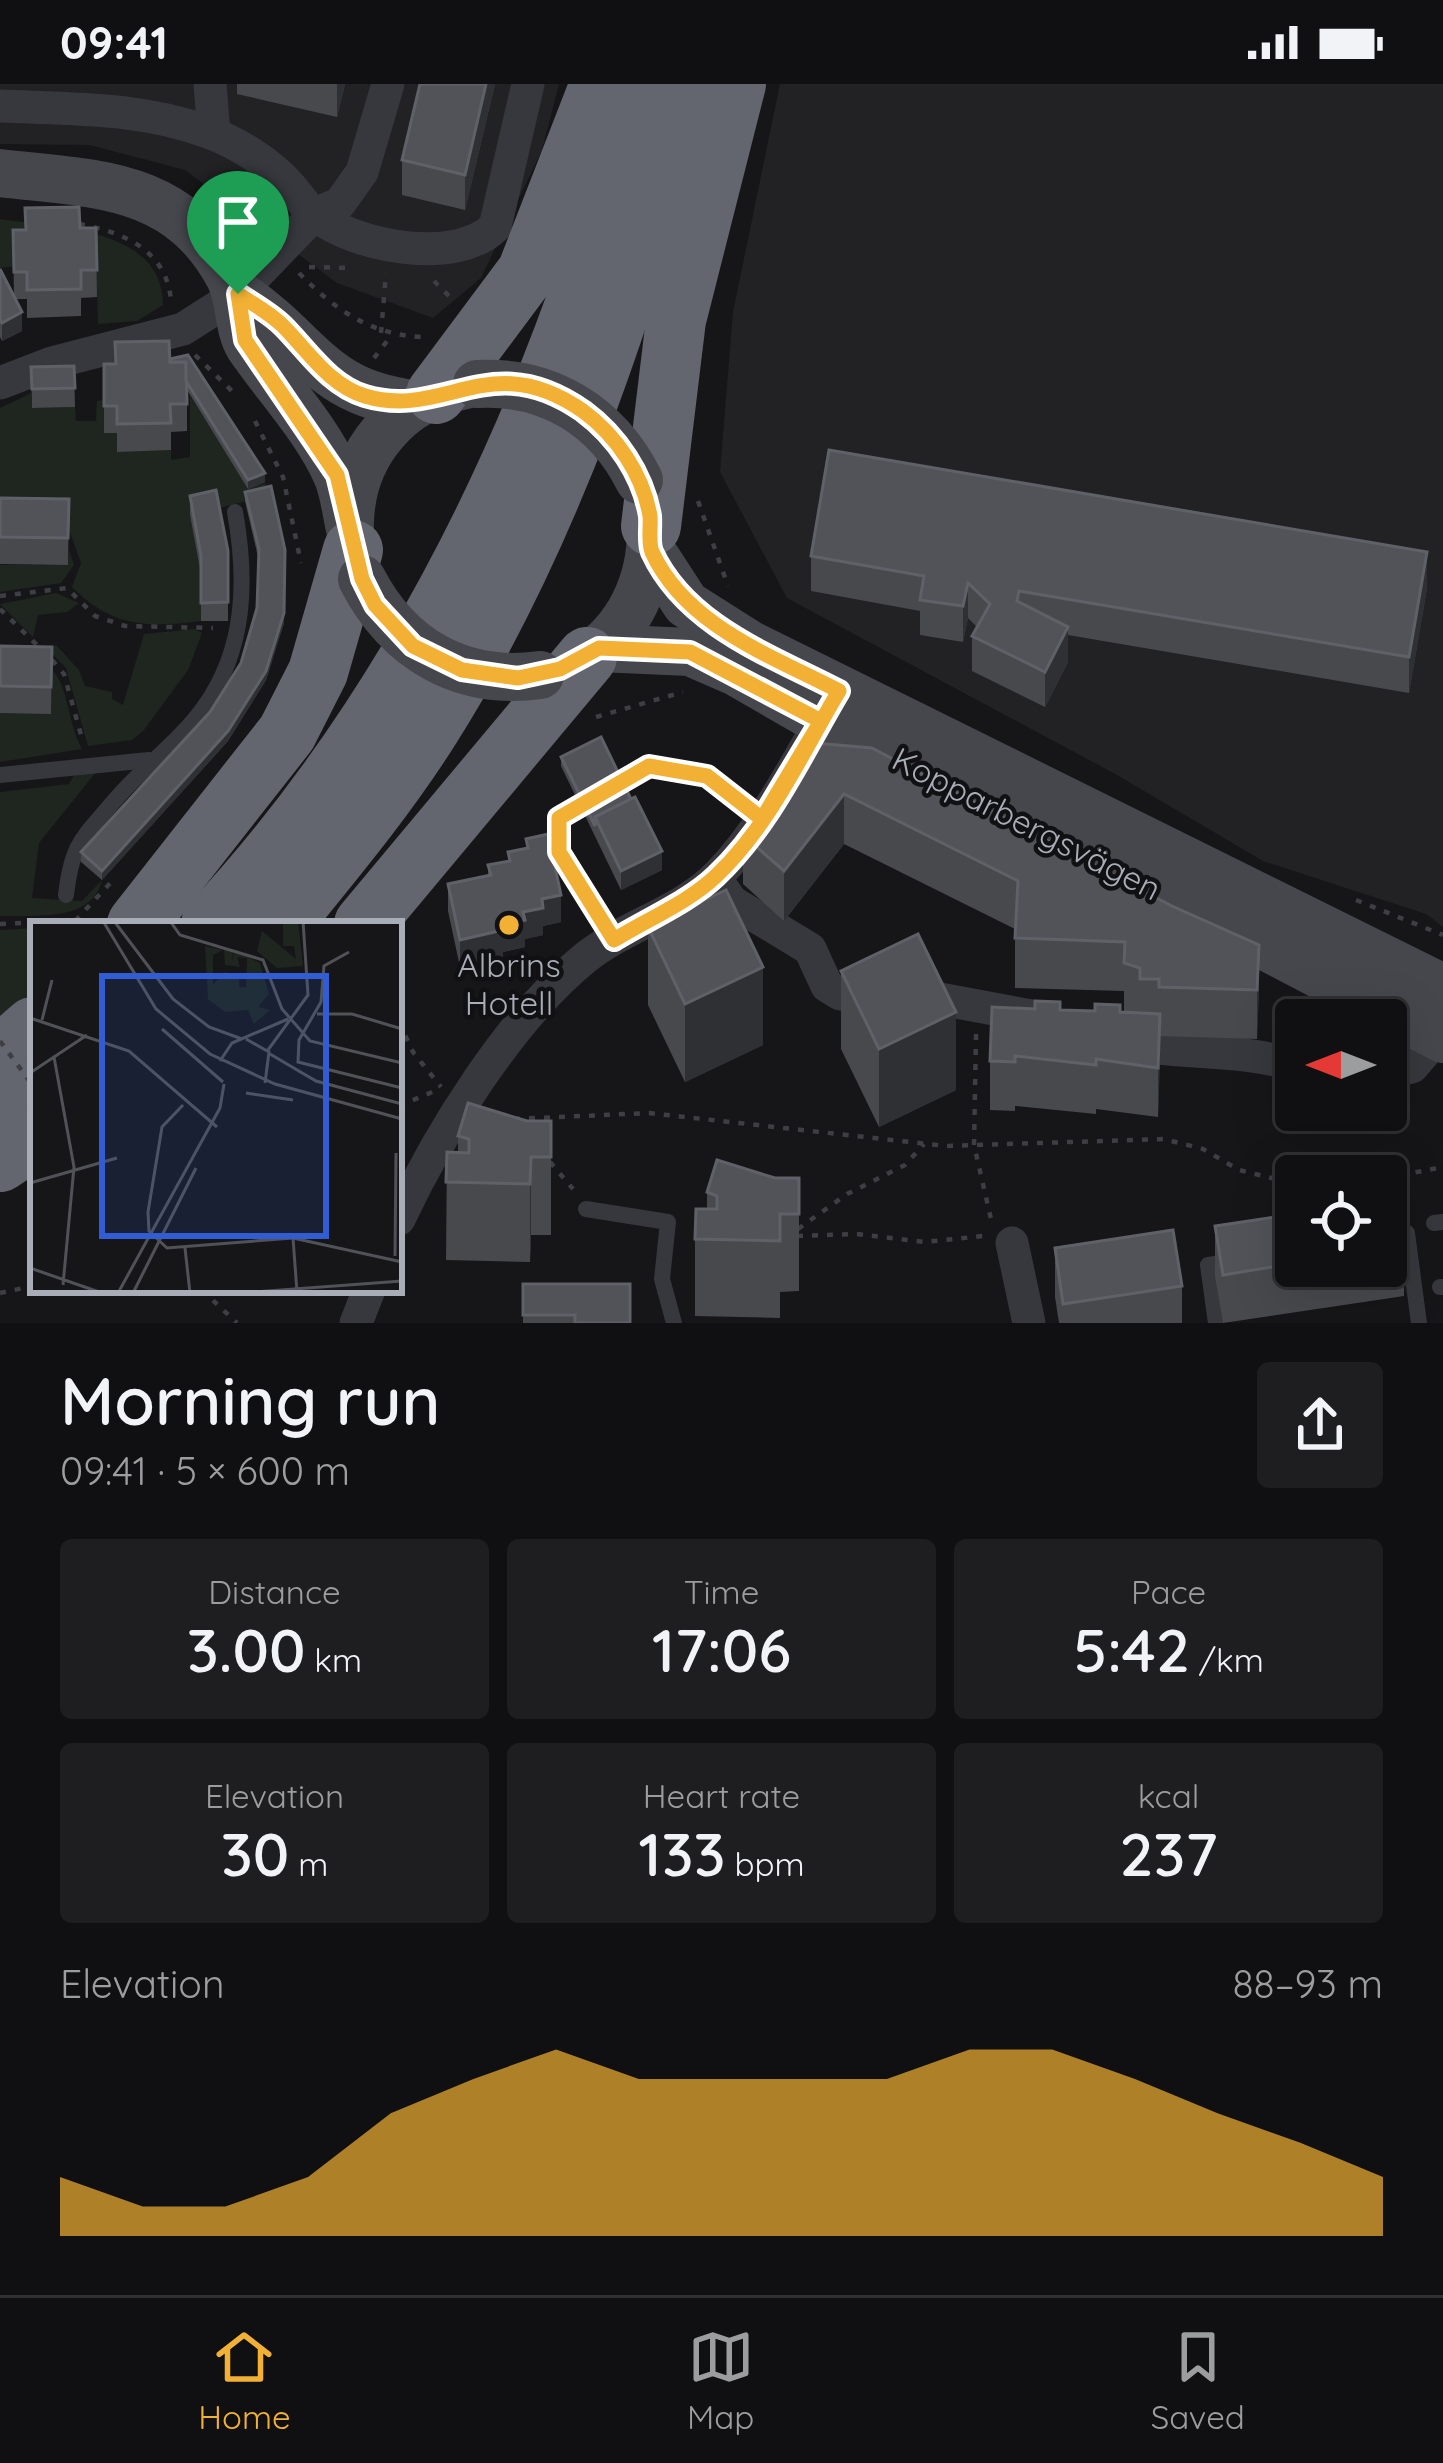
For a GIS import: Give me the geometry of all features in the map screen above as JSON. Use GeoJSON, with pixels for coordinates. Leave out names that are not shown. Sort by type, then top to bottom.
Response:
{"type":"FeatureCollection","features":[{"type":"Feature","properties":{"kind":"highway"},"geometry":{"type":"LineString","coordinates":[[442,394],[527,272],[600,84]]}},
{"type":"Feature","properties":{"kind":"highway"},"geometry":{"type":"LineString","coordinates":[[213,921],[320,793],[473,548],[583,285],[644,84]]}},
{"type":"Feature","properties":{"kind":"highway"},"geometry":{"type":"LineString","coordinates":[[284,921],[376,808],[433,724],[526,550],[601,369],[688,84]]}},
{"type":"Feature","properties":{"kind":"highway"},"geometry":{"type":"LineString","coordinates":[[659,512],[676,320],[736,84]]}},
{"type":"Feature","properties":{"kind":"highway"},"geometry":{"type":"LineString","coordinates":[[129,897],[287,733],[318,672],[342,559]]}},
{"type":"Feature","properties":{"kind":"highway"},"geometry":{"type":"LineString","coordinates":[[366,921],[575,660]]}},
{"type":"Feature","properties":{"kind":"highway"},"geometry":{"type":"LineString","coordinates":[[0,1056],[30,1030]]}},
{"type":"Feature","properties":{"kind":"highway"},"geometry":{"type":"LineString","coordinates":[[0,1111],[30,1088]]}},
{"type":"Feature","properties":{"kind":"highway"},"geometry":{"type":"LineString","coordinates":[[0,1162],[30,1142]]}},
{"type":"Feature","properties":{"kind":"highway"},"geometry":{"type":"LineString","coordinates":[[0,1205],[30,1189]]}},
{"type":"Feature","properties":{"kind":"street"},"geometry":{"type":"LineString","coordinates":[[210,84],[214,134]]}},
{"type":"Feature","properties":{"kind":"street"},"geometry":{"type":"LineString","coordinates":[[2,377],[183,329],[238,294],[314,215],[340,203],[362,172],[388,84]]}},
{"type":"Feature","properties":{"kind":"street"},"geometry":{"type":"LineString","coordinates":[[0,106],[148,112],[214,134],[271,166],[314,215],[356,236],[396,245],[479,243],[495,227],[528,84]]}},
{"type":"Feature","properties":{"kind":"street"},"geometry":{"type":"LineString","coordinates":[[0,172],[109,184],[144,195],[177,214],[212,245],[238,294],[245,340],[337,475],[342,559],[392,627],[437,660],[490,677],[575,660],[642,589],[659,512],[613,438],[576,407],[524,386],[442,394],[359,394],[333,379],[279,321],[238,294]]}},
{"type":"Feature","properties":{"kind":"street"},"geometry":{"type":"LineString","coordinates":[[342,559],[353,490],[365,457],[386,428],[442,394]]}},
{"type":"Feature","properties":{"kind":"street","name":"Kopparbergsvägen"},"geometry":{"type":"LineString","coordinates":[[659,512],[686,604],[830,706],[1020,818],[1441,1035]]}},
{"type":"Feature","properties":{"kind":"street","name":"Kopparbergsvägen"},"geometry":{"type":"LineString","coordinates":[[575,660],[690,652],[830,706],[1443,988]]}},
{"type":"Feature","properties":{"kind":"street"},"geometry":{"type":"LineString","coordinates":[[402,1213],[454,1096],[585,958],[715,878],[762,819],[830,706]]}},
{"type":"Feature","properties":{"kind":"street"},"geometry":{"type":"LineString","coordinates":[[715,878],[732,902],[810,949],[827,986],[840,994],[925,996],[1193,1053],[1260,1054],[1275,1059]]}},
{"type":"Feature","properties":{"kind":"street"},"geometry":{"type":"LineString","coordinates":[[1407,1068],[1441,1035]]}},
{"type":"Feature","properties":{"kind":"street"},"geometry":{"type":"LineString","coordinates":[[1003,1239],[1029,1323]]}},
{"type":"Feature","properties":{"kind":"street"},"geometry":{"type":"LineString","coordinates":[[356,1323],[369,1293]]}},
{"type":"Feature","properties":{"kind":"lane"},"geometry":{"type":"LineString","coordinates":[[66,895],[71,851],[149,760],[203,710],[226,669],[238,630],[245,567],[235,512]]}},
{"type":"Feature","properties":{"kind":"lane"},"geometry":{"type":"LineString","coordinates":[[0,776],[149,760]]}},
{"type":"Feature","properties":{"kind":"lane"},"geometry":{"type":"LineString","coordinates":[[614,940],[559,852],[559,818],[649,766],[707,776],[762,819]]}},
{"type":"Feature","properties":{"kind":"lane"},"geometry":{"type":"LineString","coordinates":[[586,1209],[668,1222],[662,1279],[674,1323]]}},
{"type":"Feature","properties":{"kind":"lane"},"geometry":{"type":"LineString","coordinates":[[1407,1233],[1419,1323]]}},
{"type":"Feature","properties":{"kind":"lane"},"geometry":{"type":"LineString","coordinates":[[1216,1323],[1208,1265],[1252,1258]]}},
{"type":"Feature","properties":{"kind":"path"},"geometry":{"type":"LineString","coordinates":[[68,222],[112,230],[140,244],[165,273],[193,352],[239,398]]}},
{"type":"Feature","properties":{"kind":"path"},"geometry":{"type":"LineString","coordinates":[[278,256],[347,315],[391,336]]}},
{"type":"Feature","properties":{"kind":"path"},"geometry":{"type":"LineString","coordinates":[[381,333],[386,263]]}},
{"type":"Feature","properties":{"kind":"path"},"geometry":{"type":"LineString","coordinates":[[422,272],[450,296],[455,312]]}},
{"type":"Feature","properties":{"kind":"path"},"geometry":{"type":"LineString","coordinates":[[247,407],[283,477],[342,559]]}},
{"type":"Feature","properties":{"kind":"path"},"geometry":{"type":"LineString","coordinates":[[659,512],[731,596]]}},
{"type":"Feature","properties":{"kind":"path"},"geometry":{"type":"LineString","coordinates":[[0,596],[67,587],[95,616],[125,626],[238,630]]}},
{"type":"Feature","properties":{"kind":"path"},"geometry":{"type":"LineString","coordinates":[[0,609],[64,674],[73,721],[93,765]]}},
{"type":"Feature","properties":{"kind":"path"},"geometry":{"type":"LineString","coordinates":[[31,653],[51,658]]}},
{"type":"Feature","properties":{"kind":"path"},"geometry":{"type":"LineString","coordinates":[[581,721],[688,690]]}},
{"type":"Feature","properties":{"kind":"path"},"geometry":{"type":"LineString","coordinates":[[57,921],[76,920],[129,897]]}},
{"type":"Feature","properties":{"kind":"path"},"geometry":{"type":"LineString","coordinates":[[0,924],[30,922]]}},
{"type":"Feature","properties":{"kind":"path"},"geometry":{"type":"LineString","coordinates":[[923,1144],[905,1166],[848,1194],[782,1238],[816,1233],[925,1242],[1003,1239],[974,1145],[977,1005]]}},
{"type":"Feature","properties":{"kind":"path"},"geometry":{"type":"LineString","coordinates":[[402,1028],[413,1052],[454,1096],[488,1120],[649,1113],[923,1144],[1164,1139],[1203,1149],[1239,1171],[1275,1179]]}},
{"type":"Feature","properties":{"kind":"path"},"geometry":{"type":"LineString","coordinates":[[0,1041],[30,1082]]}},
{"type":"Feature","properties":{"kind":"path"},"geometry":{"type":"LineString","coordinates":[[402,1105],[454,1096]]}},
{"type":"Feature","properties":{"kind":"path"},"geometry":{"type":"LineString","coordinates":[[534,1118],[537,1129]]}},
{"type":"Feature","properties":{"kind":"path"},"geometry":{"type":"LineString","coordinates":[[546,1153],[556,1175],[586,1209]]}},
{"type":"Feature","properties":{"kind":"path"},"geometry":{"type":"LineString","coordinates":[[1407,1176],[1443,1167]]}},
{"type":"Feature","properties":{"kind":"path"},"geometry":{"type":"LineString","coordinates":[[544,1177],[556,1175]]}},
{"type":"Feature","properties":{"kind":"path"},"geometry":{"type":"LineString","coordinates":[[0,1293],[30,1287]]}},
{"type":"Feature","properties":{"kind":"path"},"geometry":{"type":"LineString","coordinates":[[205,1293],[238,1323]]}},
{"type":"Feature","properties":{"kind":"shaded area"},"geometry":{"type":"Polygon","coordinates":[[[0,84],[559,84],[542,150],[481,278],[433,318],[337,283],[185,170],[90,145],[0,144],[0,84]]]}},
{"type":"Feature","properties":{"kind":"shaded area"},"geometry":{"type":"Polygon","coordinates":[[[780,84],[1443,84],[1443,927],[1426,914],[1263,861],[1117,775],[787,598],[720,472],[733,312],[780,84]]]}},
{"type":"Feature","properties":{"kind":"shaded area"},"geometry":{"type":"Polygon","coordinates":[[[0,219],[76,230],[126,246],[145,260],[158,279],[163,305],[137,321],[98,324],[96,256],[0,268],[0,219]]]}},
{"type":"Feature","properties":{"kind":"shaded area"},"geometry":{"type":"Polygon","coordinates":[[[31,393],[32,408],[75,407],[76,421],[96,421],[97,401],[104,400],[104,432],[117,433],[118,451],[171,450],[171,460],[190,457],[190,396],[248,488],[265,483],[271,495],[191,515],[201,574],[201,621],[147,624],[101,610],[72,587],[81,563],[68,527],[0,525],[0,408],[31,393]]]}},
{"type":"Feature","properties":{"kind":"shaded area"},"geometry":{"type":"Polygon","coordinates":[[[69,550],[74,565],[61,583],[0,592],[0,565],[68,565],[69,550]]]}},
{"type":"Feature","properties":{"kind":"shaded area"},"geometry":{"type":"Polygon","coordinates":[[[56,593],[79,603],[67,612],[38,615],[33,637],[0,604],[56,593]]]}},
{"type":"Feature","properties":{"kind":"shaded area"},"geometry":{"type":"Polygon","coordinates":[[[194,629],[202,633],[188,670],[143,731],[132,740],[88,746],[66,668],[48,650],[56,645],[79,670],[85,686],[112,692],[112,699],[123,705],[144,634],[194,629]]]}},
{"type":"Feature","properties":{"kind":"shaded area"},"geometry":{"type":"Polygon","coordinates":[[[43,661],[59,679],[82,749],[0,762],[0,713],[51,713],[43,661]]]}},
{"type":"Feature","properties":{"kind":"shaded area"},"geometry":{"type":"Polygon","coordinates":[[[76,772],[96,772],[39,843],[32,898],[82,901],[102,880],[96,894],[87,904],[60,914],[0,916],[0,792],[69,784],[76,772]]]}},
{"type":"Feature","properties":{"kind":"shaded area"},"geometry":{"type":"Polygon","coordinates":[[[30,928],[30,1019],[0,1045],[0,930],[30,928]]]}},
{"type":"Feature","properties":{"kind":"building"},"geometry":{"type":"Polygon","coordinates":[[[420,84],[486,84],[465,175],[402,160],[420,84]]]}},
{"type":"Feature","properties":{"kind":"building"},"geometry":{"type":"Polygon","coordinates":[[[79,207],[80,228],[96,228],[97,270],[81,270],[81,289],[27,290],[27,272],[14,272],[13,230],[26,230],[25,208],[79,207]]]}},
{"type":"Feature","properties":{"kind":"building"},"geometry":{"type":"Polygon","coordinates":[[[0,269],[22,312],[2,323],[0,319],[0,269]]]}},
{"type":"Feature","properties":{"kind":"building"},"geometry":{"type":"Polygon","coordinates":[[[169,341],[170,362],[186,362],[187,404],[170,404],[171,423],[117,424],[117,406],[104,406],[104,364],[116,364],[115,342],[169,341]]]}},
{"type":"Feature","properties":{"kind":"building"},"geometry":{"type":"Polygon","coordinates":[[[188,355],[265,473],[248,480],[186,381],[186,362],[170,362],[188,355]]]}},
{"type":"Feature","properties":{"kind":"building"},"geometry":{"type":"Polygon","coordinates":[[[74,366],[75,388],[32,389],[31,367],[74,366]]]}},
{"type":"Feature","properties":{"kind":"building"},"geometry":{"type":"Polygon","coordinates":[[[829,450],[1427,552],[1409,657],[1019,591],[1017,601],[1068,627],[1045,672],[972,636],[990,604],[968,583],[963,606],[920,600],[924,576],[811,556],[829,450]]]}},
{"type":"Feature","properties":{"kind":"building"},"geometry":{"type":"Polygon","coordinates":[[[271,486],[285,550],[284,613],[266,671],[228,731],[102,871],[81,852],[210,712],[241,663],[257,608],[259,549],[245,492],[271,486]]]}},
{"type":"Feature","properties":{"kind":"building"},"geometry":{"type":"Polygon","coordinates":[[[216,490],[228,551],[228,602],[201,603],[201,556],[190,496],[216,490]]]}},
{"type":"Feature","properties":{"kind":"building"},"geometry":{"type":"Polygon","coordinates":[[[0,498],[69,499],[68,538],[0,537],[0,498]]]}},
{"type":"Feature","properties":{"kind":"building"},"geometry":{"type":"Polygon","coordinates":[[[0,646],[52,647],[51,687],[0,686],[0,646]]]}},
{"type":"Feature","properties":{"kind":"building"},"geometry":{"type":"Polygon","coordinates":[[[601,737],[631,799],[595,817],[595,826],[561,757],[601,737]]]}},
{"type":"Feature","properties":{"kind":"building"},"geometry":{"type":"Polygon","coordinates":[[[815,743],[872,748],[1172,906],[1259,945],[1257,990],[1159,987],[1159,979],[1140,979],[1140,968],[1124,963],[1125,942],[1015,938],[1018,881],[844,794],[784,871],[743,835],[815,743]]]}},
{"type":"Feature","properties":{"kind":"building"},"geometry":{"type":"Polygon","coordinates":[[[635,797],[662,851],[621,871],[595,817],[635,797]]]}},
{"type":"Feature","properties":{"kind":"building"},"geometry":{"type":"Polygon","coordinates":[[[548,834],[561,895],[542,899],[543,908],[523,912],[525,920],[502,925],[503,930],[460,940],[448,884],[491,875],[488,865],[510,861],[508,852],[528,848],[526,839],[548,834]]]}},
{"type":"Feature","properties":{"kind":"building"},"geometry":{"type":"Polygon","coordinates":[[[726,890],[763,967],[685,1004],[648,927],[726,890]]]}},
{"type":"Feature","properties":{"kind":"building"},"geometry":{"type":"Polygon","coordinates":[[[918,934],[956,1012],[879,1049],[841,971],[918,934]]]}},
{"type":"Feature","properties":{"kind":"building"},"geometry":{"type":"Polygon","coordinates":[[[1035,1001],[1060,1002],[1060,1010],[1095,1011],[1095,1004],[1120,1005],[1120,1012],[1160,1014],[1158,1068],[1096,1059],[1096,1065],[1015,1056],[1015,1062],[990,1061],[992,1007],[1035,1009],[1035,1001]]]}},
{"type":"Feature","properties":{"kind":"building"},"geometry":{"type":"Polygon","coordinates":[[[468,1103],[527,1121],[551,1121],[551,1157],[531,1157],[530,1184],[446,1182],[447,1152],[469,1153],[469,1139],[458,1136],[468,1103]]]}},
{"type":"Feature","properties":{"kind":"building"},"geometry":{"type":"Polygon","coordinates":[[[717,1160],[775,1178],[799,1178],[799,1214],[780,1214],[780,1241],[695,1239],[696,1209],[717,1209],[717,1196],[707,1192],[717,1160]]]}},
{"type":"Feature","properties":{"kind":"building"},"geometry":{"type":"Polygon","coordinates":[[[1275,1217],[1275,1266],[1223,1275],[1215,1226],[1275,1217]]]}},
{"type":"Feature","properties":{"kind":"building"},"geometry":{"type":"Polygon","coordinates":[[[1173,1230],[1182,1286],[1063,1304],[1055,1248],[1173,1230]]]}},
{"type":"Feature","properties":{"kind":"building"},"geometry":{"type":"Polygon","coordinates":[[[523,1284],[630,1284],[630,1323],[575,1323],[575,1315],[523,1315],[523,1284]]]}},
{"type":"Feature","properties":{"kind":"place","name":"Albrins Hotell"},"geometry":{"type":"Point","coordinates":[509,925]}},
{"type":"Feature","properties":{"kind":"route"},"geometry":{"type":"LineString","coordinates":[[238,294],[245,340],[337,475],[362,579],[375,605],[413,646],[462,670],[518,678],[560,669],[599,648],[690,652],[736,672],[821,721],[762,819],[707,776],[649,766],[559,818],[559,852],[614,940],[715,878],[762,819],[785,787],[821,721],[839,691],[716,626],[686,604],[651,550],[644,492],[630,462],[613,438],[576,407],[551,394],[498,382],[450,388],[415,404],[359,394],[333,379],[279,321],[238,294]]}}]}
